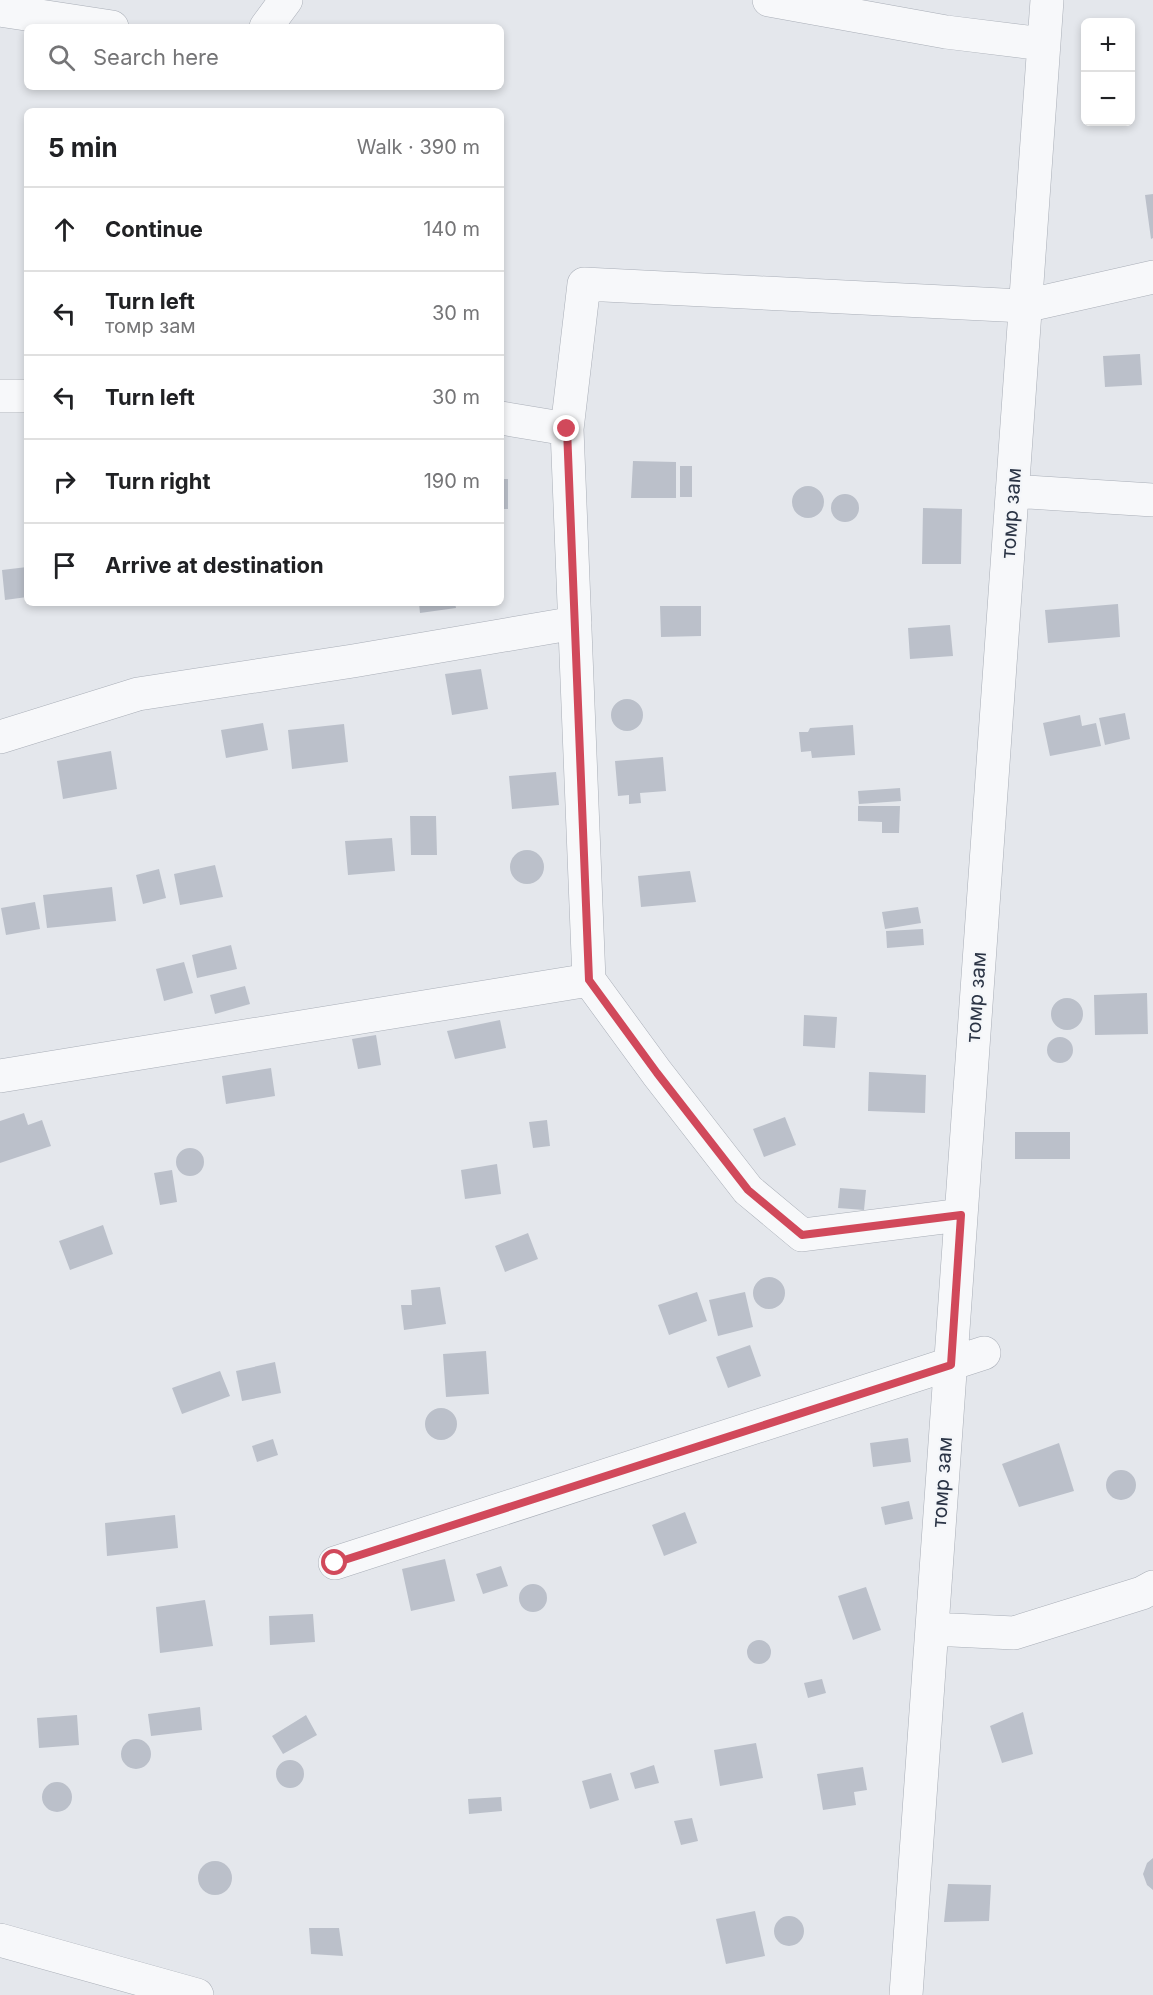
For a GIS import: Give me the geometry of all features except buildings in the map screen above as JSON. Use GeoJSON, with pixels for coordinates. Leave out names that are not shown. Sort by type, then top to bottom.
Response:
{"type":"FeatureCollection","features":[{"type":"Feature","properties":{"kind":"street"},"geometry":{"type":"LineString","coordinates":[[268,24],[286,0]]}},
{"type":"Feature","properties":{"kind":"street"},"geometry":{"type":"LineString","coordinates":[[769,0],[946,32],[1043,44]]}},
{"type":"Feature","properties":{"kind":"street","name":"томр зам"},"geometry":{"type":"LineString","coordinates":[[906,1995],[1047,0]]}},
{"type":"Feature","properties":{"kind":"street"},"geometry":{"type":"LineString","coordinates":[[0,10],[92,24]]}},
{"type":"Feature","properties":{"kind":"street"},"geometry":{"type":"LineString","coordinates":[[961,1215],[802,1235],[748,1190],[657,1073],[589,980],[567,429],[584,284],[1025,306],[1153,277]]}},
{"type":"Feature","properties":{"kind":"street"},"geometry":{"type":"LineString","coordinates":[[0,396],[24,396]]}},
{"type":"Feature","properties":{"kind":"street"},"geometry":{"type":"LineString","coordinates":[[504,418],[567,429]]}},
{"type":"Feature","properties":{"kind":"street"},"geometry":{"type":"LineString","coordinates":[[1012,491],[1153,500]]}},
{"type":"Feature","properties":{"kind":"street"},"geometry":{"type":"LineString","coordinates":[[0,737],[138,694],[353,661],[575,623]]}},
{"type":"Feature","properties":{"kind":"street"},"geometry":{"type":"LineString","coordinates":[[0,1076],[589,980]]}},
{"type":"Feature","properties":{"kind":"street"},"geometry":{"type":"LineString","coordinates":[[335,1563],[984,1353]]}},
{"type":"Feature","properties":{"kind":"street"},"geometry":{"type":"LineString","coordinates":[[932,1629],[1014,1633],[1142,1593],[1153,1587]]}},
{"type":"Feature","properties":{"kind":"street"},"geometry":{"type":"LineString","coordinates":[[0,1940],[197,1995]]}},
{"type":"Feature","properties":{"kind":"route"},"geometry":{"type":"LineString","coordinates":[[335,1563],[951,1365],[961,1215],[802,1235],[748,1190],[657,1073],[589,980],[567,429]]}}]}
